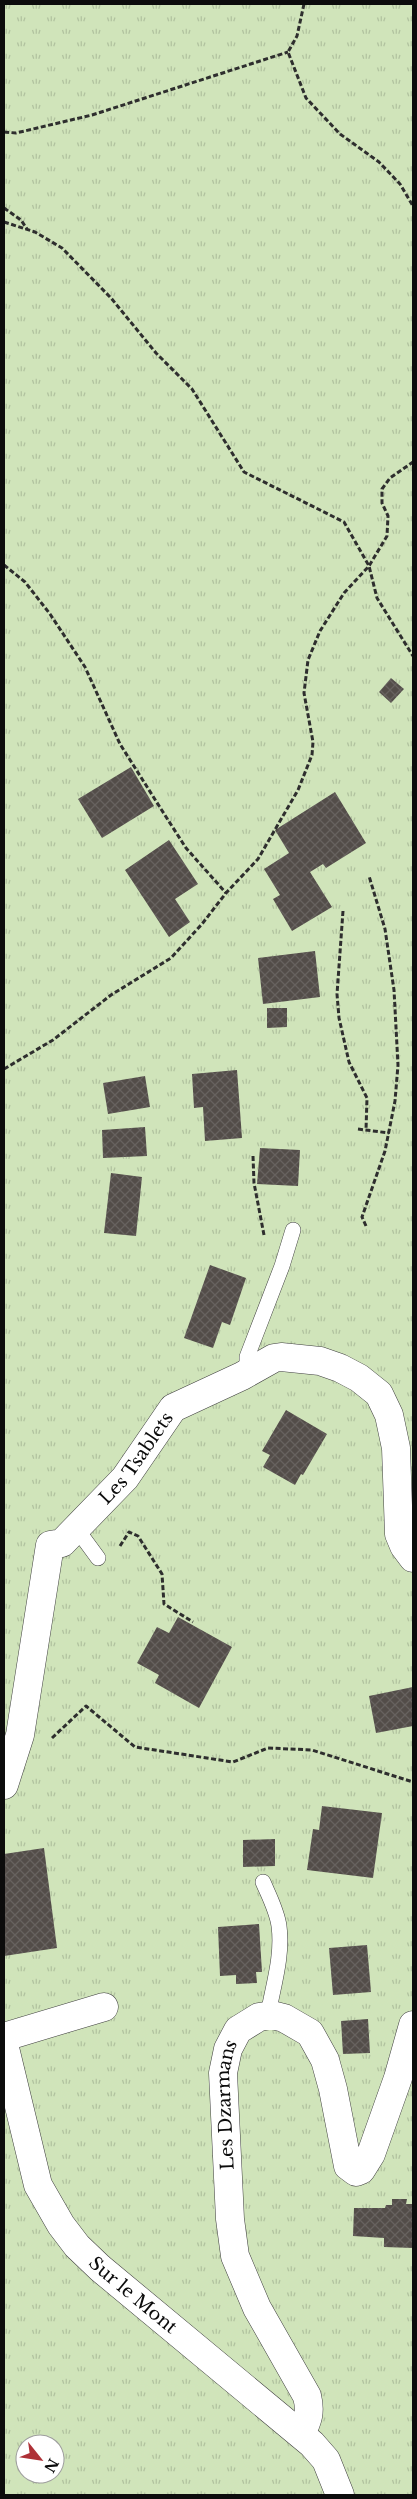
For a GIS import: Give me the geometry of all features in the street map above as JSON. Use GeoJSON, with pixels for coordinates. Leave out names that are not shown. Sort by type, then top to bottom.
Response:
{"type":"FeatureCollection","features":[{"type":"Feature","properties":{"kind":"street","name":"Les Tsablets"},"geometry":{"type":"LineString","coordinates":[[4,1785],[20,1735],[50,1545],[62,1543],[125,1478],[173,1408],[274,1358],[297,1357],[340,1368],[359,1378],[379,1394],[389,1415],[396,1448],[399,1534],[404,1546],[413,1558]]}},
{"type":"Feature","properties":{"kind":"street"},"geometry":{"type":"LineString","coordinates":[[4,2037],[104,2007]]}},
{"type":"Feature","properties":{"kind":"street"},"geometry":{"type":"LineString","coordinates":[[268,2015],[284,2018],[297,2024],[310,2033],[317,2043],[325,2060],[333,2089],[348,2166],[356,2172],[361,2170],[371,2154],[398,2078],[413,2025]]}},
{"type":"Feature","properties":{"kind":"street","name":"Les Dzarmans"},"geometry":{"type":"LineString","coordinates":[[268,2015],[247,2023],[238,2030],[228,2048],[224,2082],[230,2218],[233,2244],[239,2266],[257,2308],[307,2396],[310,2407],[309,2418],[301,2434]]}},
{"type":"Feature","properties":{"kind":"street","name":"Sur le Mont"},"geometry":{"type":"LineString","coordinates":[[4,2044],[38,2185],[61,2225],[77,2246],[100,2268],[301,2434],[326,2460],[340,2495]]}},
{"type":"Feature","properties":{"kind":"lane"},"geometry":{"type":"LineString","coordinates":[[247,1373],[247,1357],[293,1230]]}},
{"type":"Feature","properties":{"kind":"lane"},"geometry":{"type":"LineString","coordinates":[[76,1528],[98,1558]]}},
{"type":"Feature","properties":{"kind":"lane"},"geometry":{"type":"LineString","coordinates":[[263,1882],[279,1926],[278,1964],[268,2015]]}},
{"type":"Feature","properties":{"kind":"path"},"geometry":{"type":"LineString","coordinates":[[4,132],[16,133],[92,115],[288,52],[297,36],[304,4]]}},
{"type":"Feature","properties":{"kind":"path"},"geometry":{"type":"LineString","coordinates":[[288,52],[306,98],[340,134],[379,162],[400,184],[413,206]]}},
{"type":"Feature","properties":{"kind":"path"},"geometry":{"type":"LineString","coordinates":[[4,208],[21,220],[27,229]]}},
{"type":"Feature","properties":{"kind":"path"},"geometry":{"type":"LineString","coordinates":[[4,222],[27,229],[62,248],[110,298],[156,353],[192,389],[244,472],[344,522],[369,566],[377,598],[413,656]]}},
{"type":"Feature","properties":{"kind":"path"},"geometry":{"type":"LineString","coordinates":[[4,1069],[53,1040],[110,995],[171,958],[202,924],[226,892],[258,859],[308,770],[314,742],[304,693],[308,660],[320,631],[344,593],[369,566],[387,536],[388,516],[382,503],[382,490],[390,478],[413,462]]}},
{"type":"Feature","properties":{"kind":"path"},"geometry":{"type":"LineString","coordinates":[[4,564],[25,582],[50,614],[85,667],[120,744],[156,801],[186,848],[226,892]]}},
{"type":"Feature","properties":{"kind":"path"},"geometry":{"type":"LineString","coordinates":[[366,1226],[362,1217],[389,1133],[396,1101],[398,1064],[394,990],[385,929],[370,876]]}},
{"type":"Feature","properties":{"kind":"path"},"geometry":{"type":"LineString","coordinates":[[343,911],[337,994],[339,1018],[348,1062],[367,1098],[366,1130]]}},
{"type":"Feature","properties":{"kind":"path"},"geometry":{"type":"LineString","coordinates":[[358,1129],[389,1133]]}},
{"type":"Feature","properties":{"kind":"path"},"geometry":{"type":"LineString","coordinates":[[253,1156],[254,1183],[267,1246],[285,1256]]}},
{"type":"Feature","properties":{"kind":"path"},"geometry":{"type":"LineString","coordinates":[[98,1558],[117,1550],[129,1532],[138,1536],[162,1574],[164,1604],[193,1622]]}},
{"type":"Feature","properties":{"kind":"path"},"geometry":{"type":"LineString","coordinates":[[45,1745],[86,1706],[135,1747],[233,1762],[268,1748],[312,1750],[413,1782]]}},
{"type":"Feature","properties":{"kind":"green space"},"geometry":{"type":"Polygon","coordinates":[[[4,4],[413,4],[413,2495],[4,2495],[4,4]]]}},
{"type":"Feature","properties":{"kind":"building"},"geometry":{"type":"Polygon","coordinates":[[[391,678],[404,689],[391,703],[379,692],[391,678]]]}},
{"type":"Feature","properties":{"kind":"building"},"geometry":{"type":"Polygon","coordinates":[[[131,767],[154,806],[102,838],[78,799],[131,767]]]}},
{"type":"Feature","properties":{"kind":"building"},"geometry":{"type":"Polygon","coordinates":[[[335,792],[366,843],[326,868],[323,864],[310,872],[332,907],[292,931],[273,899],[280,895],[264,869],[289,853],[275,830],[335,792]]]}},
{"type":"Feature","properties":{"kind":"building"},"geometry":{"type":"Polygon","coordinates":[[[169,840],[198,884],[175,899],[190,922],[169,937],[125,870],[169,840]]]}},
{"type":"Feature","properties":{"kind":"building"},"geometry":{"type":"Polygon","coordinates":[[[315,951],[320,997],[263,1004],[258,958],[315,951]]]}},
{"type":"Feature","properties":{"kind":"building"},"geometry":{"type":"Polygon","coordinates":[[[267,1008],[287,1008],[287,1027],[267,1028],[267,1008]]]}},
{"type":"Feature","properties":{"kind":"building"},"geometry":{"type":"Polygon","coordinates":[[[237,1070],[242,1138],[205,1141],[203,1107],[194,1108],[192,1074],[237,1070]]]}},
{"type":"Feature","properties":{"kind":"building"},"geometry":{"type":"Polygon","coordinates":[[[145,1076],[150,1107],[108,1114],[103,1083],[145,1076]]]}},
{"type":"Feature","properties":{"kind":"building"},"geometry":{"type":"Polygon","coordinates":[[[145,1127],[147,1156],[103,1158],[102,1130],[145,1127]]]}},
{"type":"Feature","properties":{"kind":"building"},"geometry":{"type":"Polygon","coordinates":[[[260,1148],[300,1150],[298,1186],[257,1184],[260,1148]]]}},
{"type":"Feature","properties":{"kind":"building"},"geometry":{"type":"Polygon","coordinates":[[[111,1173],[142,1177],[136,1236],[104,1233],[111,1173]]]}},
{"type":"Feature","properties":{"kind":"building"},"geometry":{"type":"Polygon","coordinates":[[[210,1265],[246,1278],[230,1325],[222,1322],[213,1348],[184,1338],[210,1265]]]}},
{"type":"Feature","properties":{"kind":"building"},"geometry":{"type":"Polygon","coordinates":[[[286,1410],[327,1434],[295,1485],[263,1467],[270,1455],[262,1451],[286,1410]]]}},
{"type":"Feature","properties":{"kind":"building"},"geometry":{"type":"Polygon","coordinates":[[[178,1617],[232,1647],[199,1708],[155,1683],[159,1675],[137,1663],[157,1627],[169,1633],[178,1617]]]}},
{"type":"Feature","properties":{"kind":"building"},"geometry":{"type":"Polygon","coordinates":[[[413,1687],[413,1726],[376,1733],[369,1696],[413,1687]]]}},
{"type":"Feature","properties":{"kind":"building"},"geometry":{"type":"Polygon","coordinates":[[[322,1806],[382,1813],[373,1878],[307,1870],[313,1829],[319,1830],[322,1806]]]}},
{"type":"Feature","properties":{"kind":"building"},"geometry":{"type":"Polygon","coordinates":[[[275,1839],[275,1866],[243,1867],[243,1840],[275,1839]]]}},
{"type":"Feature","properties":{"kind":"building"},"geometry":{"type":"Polygon","coordinates":[[[44,1848],[57,1948],[4,1956],[4,1854],[44,1848]]]}},
{"type":"Feature","properties":{"kind":"building"},"geometry":{"type":"Polygon","coordinates":[[[259,1924],[262,1972],[256,1972],[257,1983],[236,1984],[236,1975],[220,1976],[218,1927],[259,1924]]]}},
{"type":"Feature","properties":{"kind":"building"},"geometry":{"type":"Polygon","coordinates":[[[367,1945],[371,1992],[333,1995],[329,1948],[367,1945]]]}},
{"type":"Feature","properties":{"kind":"building"},"geometry":{"type":"Polygon","coordinates":[[[368,2019],[370,2053],[343,2054],[341,2021],[368,2019]]]}},
{"type":"Feature","properties":{"kind":"building"},"geometry":{"type":"Polygon","coordinates":[[[392,2199],[407,2199],[406,2204],[413,2204],[413,2248],[384,2247],[384,2238],[353,2236],[354,2208],[385,2208],[386,2205],[392,2205],[392,2199]]]}}]}
